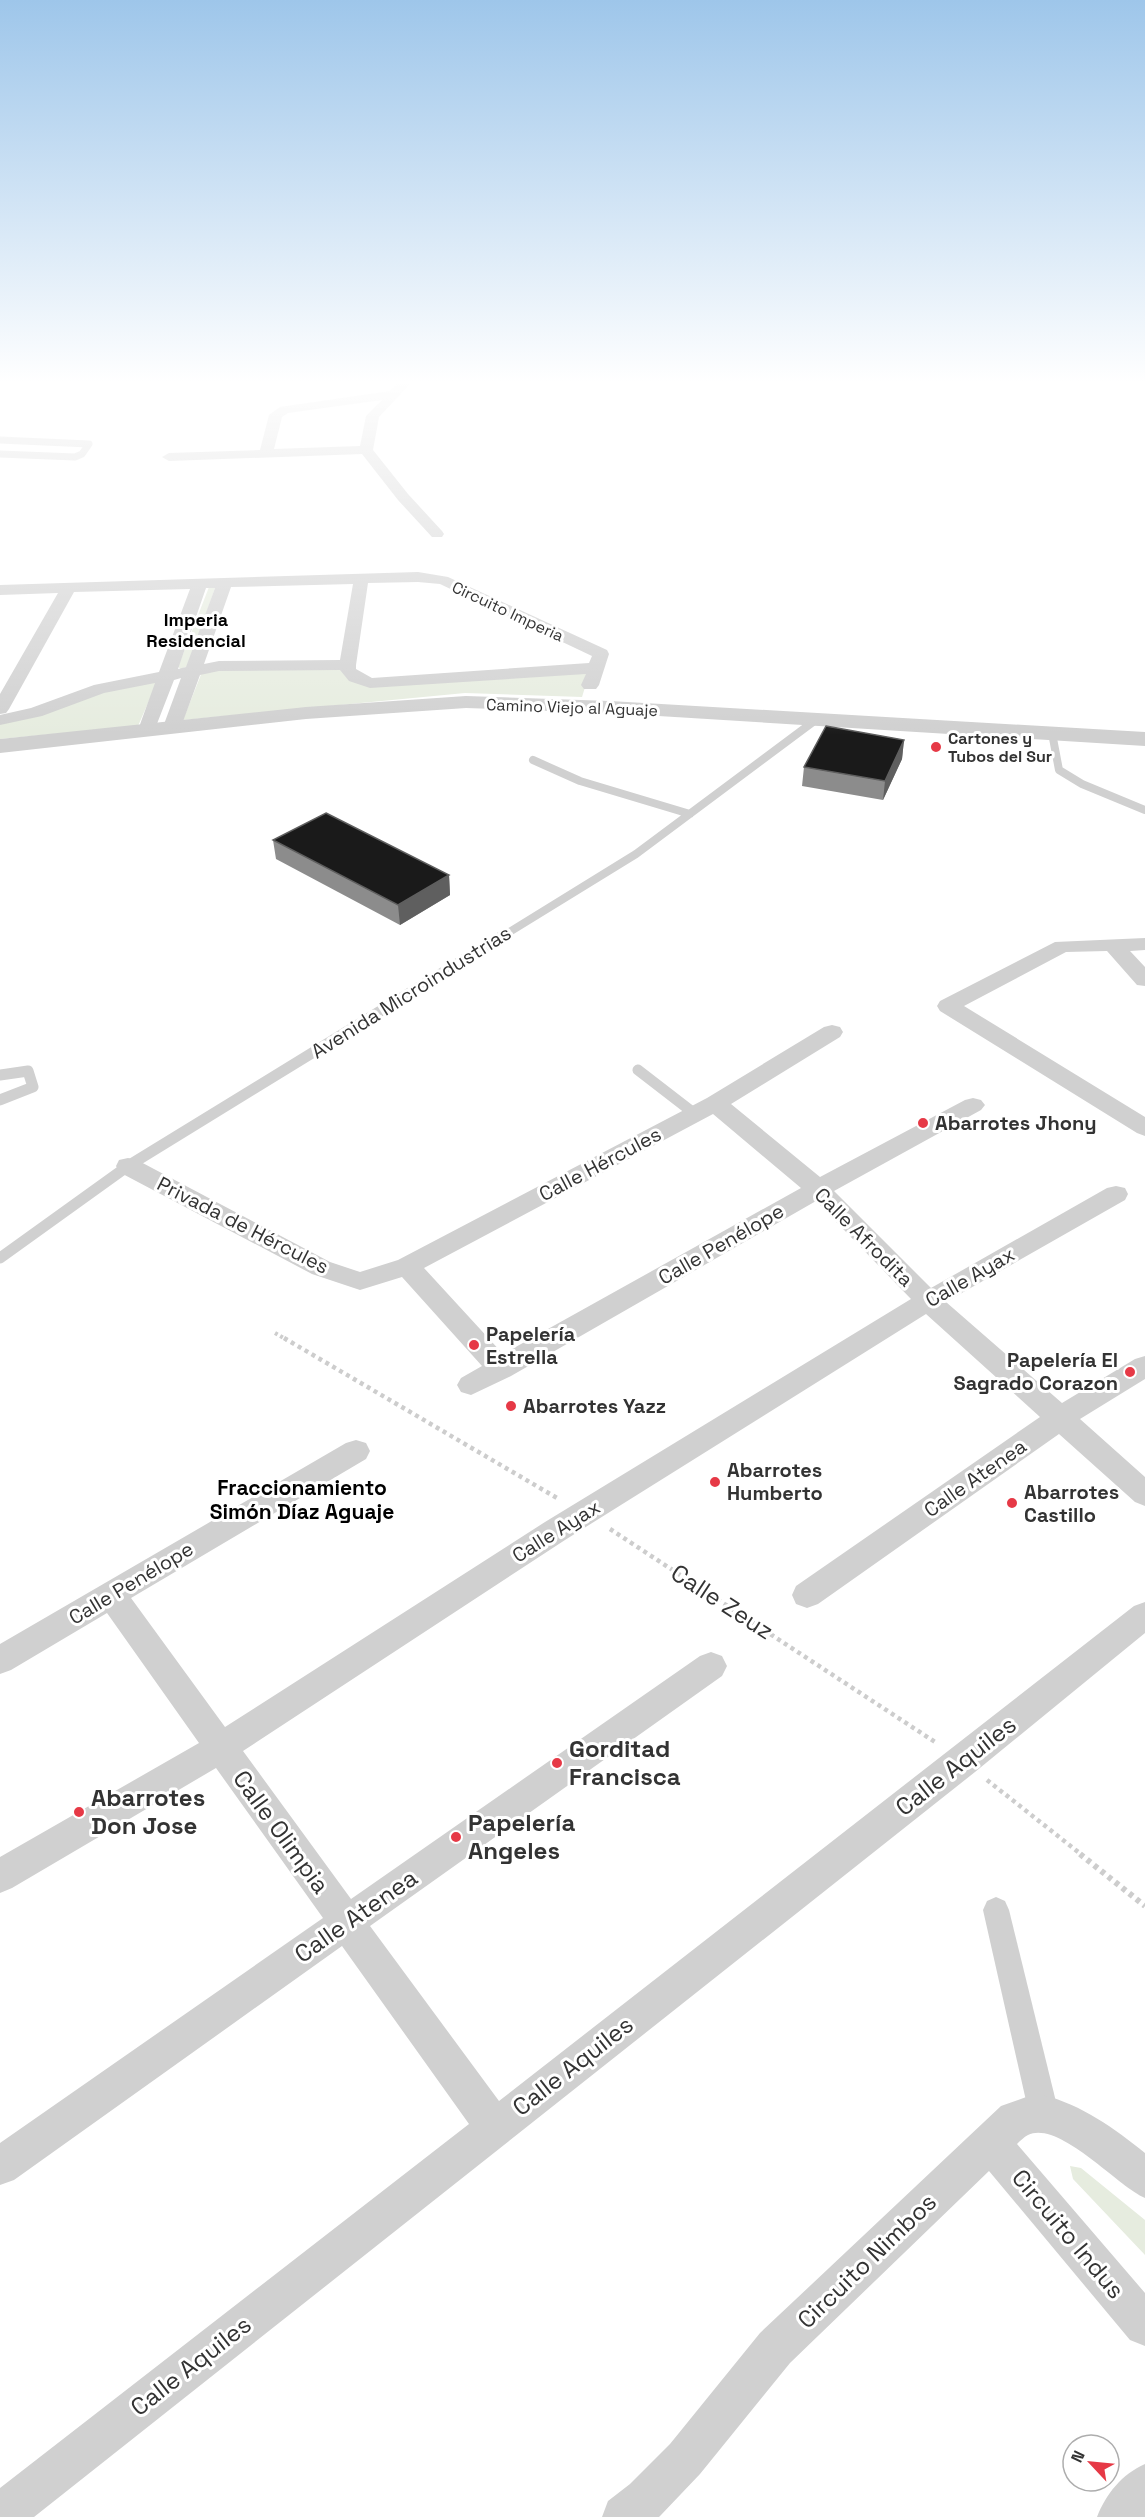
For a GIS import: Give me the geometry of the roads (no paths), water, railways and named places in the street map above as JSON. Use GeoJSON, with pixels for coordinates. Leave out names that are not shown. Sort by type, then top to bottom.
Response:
{"type":"FeatureCollection","features":[{"type":"Feature","properties":{"kind":"street"},"geometry":{"type":"LineString","coordinates":[[406,500],[437,534]]}},
{"type":"Feature","properties":{"kind":"street","name":"Circuito Imperia"},"geometry":{"type":"LineString","coordinates":[[0,590],[418,577],[442,580],[601,654],[596,668],[378,683],[355,677],[348,670],[348,665]]}},
{"type":"Feature","properties":{"kind":"street"},"geometry":{"type":"LineString","coordinates":[[0,720],[36,712],[100,689],[219,666],[348,665],[361,579]]}},
{"type":"Feature","properties":{"kind":"street"},"geometry":{"type":"LineString","coordinates":[[175,720],[225,583]]}},
{"type":"Feature","properties":{"kind":"street"},"geometry":{"type":"LineString","coordinates":[[150,722],[200,584]]}},
{"type":"Feature","properties":{"kind":"street"},"geometry":{"type":"LineString","coordinates":[[0,709],[69,588]]}},
{"type":"Feature","properties":{"kind":"street"},"geometry":{"type":"LineString","coordinates":[[590,685],[596,668]]}},
{"type":"Feature","properties":{"kind":"street","name":"Camino Viejo al Aguaje"},"geometry":{"type":"LineString","coordinates":[[0,746],[150,722],[466,702],[610,707],[1145,740]]}},
{"type":"Feature","properties":{"kind":"street"},"geometry":{"type":"LineString","coordinates":[[1145,944],[1062,946],[948,1005],[1145,1128]]}},
{"type":"Feature","properties":{"kind":"street"},"geometry":{"type":"LineString","coordinates":[[1113,945],[1145,980]]}},
{"type":"Feature","properties":{"kind":"street","name":"Calle Hércules"},"geometry":{"type":"LineString","coordinates":[[360,1281],[408,1266],[705,1108],[832,1032]]}},
{"type":"Feature","properties":{"kind":"street","name":"Calle Penélope"},"geometry":{"type":"LineString","coordinates":[[471,1386],[818,1189],[973,1105]]}},
{"type":"Feature","properties":{"kind":"street","name":"Calle Afrodita"},"geometry":{"type":"LineString","coordinates":[[705,1108],[818,1189],[928,1301],[1145,1494]]}},
{"type":"Feature","properties":{"kind":"street","name":"Privada de Hércules"},"geometry":{"type":"LineString","coordinates":[[128,1166],[321,1268],[360,1281]]}},
{"type":"Feature","properties":{"kind":"street","name":"Calle Ayax"},"geometry":{"type":"LineString","coordinates":[[0,1876],[220,1748],[555,1531],[598,1515],[928,1301],[1116,1194]]}},
{"type":"Feature","properties":{"kind":"street"},"geometry":{"type":"LineString","coordinates":[[408,1266],[501,1369]]}},
{"type":"Feature","properties":{"kind":"street","name":"Calle Atenea"},"geometry":{"type":"LineString","coordinates":[[807,1595],[1060,1418],[1145,1366]]}},
{"type":"Feature","properties":{"kind":"street","name":"Calle Penélope"},"geometry":{"type":"LineString","coordinates":[[0,1660],[356,1450]]}},
{"type":"Feature","properties":{"kind":"street","name":"Calle Olimpia"},"geometry":{"type":"LineString","coordinates":[[111,1595],[494,2127]]}},
{"type":"Feature","properties":{"kind":"street","name":"Calle Aquiles"},"geometry":{"type":"LineString","coordinates":[[0,2516],[963,1761],[1145,1615]]}},
{"type":"Feature","properties":{"kind":"street","name":"Calle Atenea"},"geometry":{"type":"LineString","coordinates":[[0,2166],[711,1666]]}},
{"type":"Feature","properties":{"kind":"street"},"geometry":{"type":"LineString","coordinates":[[996,1910],[1044,2114],[1077,2127],[1111,2150],[1145,2178]]}},
{"type":"Feature","properties":{"kind":"street","name":"Circuito Nimbos"},"geometry":{"type":"LineString","coordinates":[[624,2517],[643,2503],[688,2454],[775,2348],[1015,2120],[1044,2114]]}},
{"type":"Feature","properties":{"kind":"street","name":"Circuito Indus"},"geometry":{"type":"LineString","coordinates":[[992,2143],[1145,2325]]}},
{"type":"Feature","properties":{"kind":"street"},"geometry":{"type":"LineString","coordinates":[[1119,2517],[1145,2486]]}},
{"type":"Feature","properties":{"kind":"lane","name":"Avenida Microindustrias"},"geometry":{"type":"LineString","coordinates":[[0,1258],[128,1166],[636,854],[817,719]]}},
{"type":"Feature","properties":{"kind":"lane"},"geometry":{"type":"LineString","coordinates":[[1052,733],[1059,770],[1082,784],[1145,810]]}},
{"type":"Feature","properties":{"kind":"lane"},"geometry":{"type":"LineString","coordinates":[[533,760],[580,781],[690,814]]}},
{"type":"Feature","properties":{"kind":"lane"},"geometry":{"type":"LineString","coordinates":[[638,1070],[705,1108]]}},
{"type":"Feature","properties":{"kind":"lane"},"geometry":{"type":"LineString","coordinates":[[0,1075],[28,1071],[33,1087],[0,1100]]}},
{"type":"Feature","properties":{"kind":"place","name":"Cartones y Tubos del Sur"},"geometry":{"type":"Point","coordinates":[936,747]}},
{"type":"Feature","properties":{"kind":"place","name":"Abarrotes Jhony"},"geometry":{"type":"Point","coordinates":[923,1123]}},
{"type":"Feature","properties":{"kind":"place","name":"Papelería Estrella"},"geometry":{"type":"Point","coordinates":[474,1345]}},
{"type":"Feature","properties":{"kind":"place","name":"Papelería El Sagrado Corazon"},"geometry":{"type":"Point","coordinates":[1130,1372]}},
{"type":"Feature","properties":{"kind":"place","name":"Abarrotes Yazz"},"geometry":{"type":"Point","coordinates":[511,1406]}},
{"type":"Feature","properties":{"kind":"place","name":"Abarrotes Humberto"},"geometry":{"type":"Point","coordinates":[715,1482]}},
{"type":"Feature","properties":{"kind":"place","name":"Abarrotes Castillo"},"geometry":{"type":"Point","coordinates":[1012,1503]}},
{"type":"Feature","properties":{"kind":"place","name":"Gorditad Francisca"},"geometry":{"type":"Point","coordinates":[557,1763]}},
{"type":"Feature","properties":{"kind":"place","name":"Abarrotes Don Jose"},"geometry":{"type":"Point","coordinates":[79,1812]}},
{"type":"Feature","properties":{"kind":"place","name":"Papelería Angeles"},"geometry":{"type":"Point","coordinates":[456,1837]}},
{"type":"Feature","properties":{"kind":"district","name":"Imperia Residencial"},"geometry":{"type":"Point","coordinates":[196,630]}},
{"type":"Feature","properties":{"kind":"district","name":"Fraccionamiento Simón Díaz Aguaje"},"geometry":{"type":"Point","coordinates":[302,1500]}}]}
